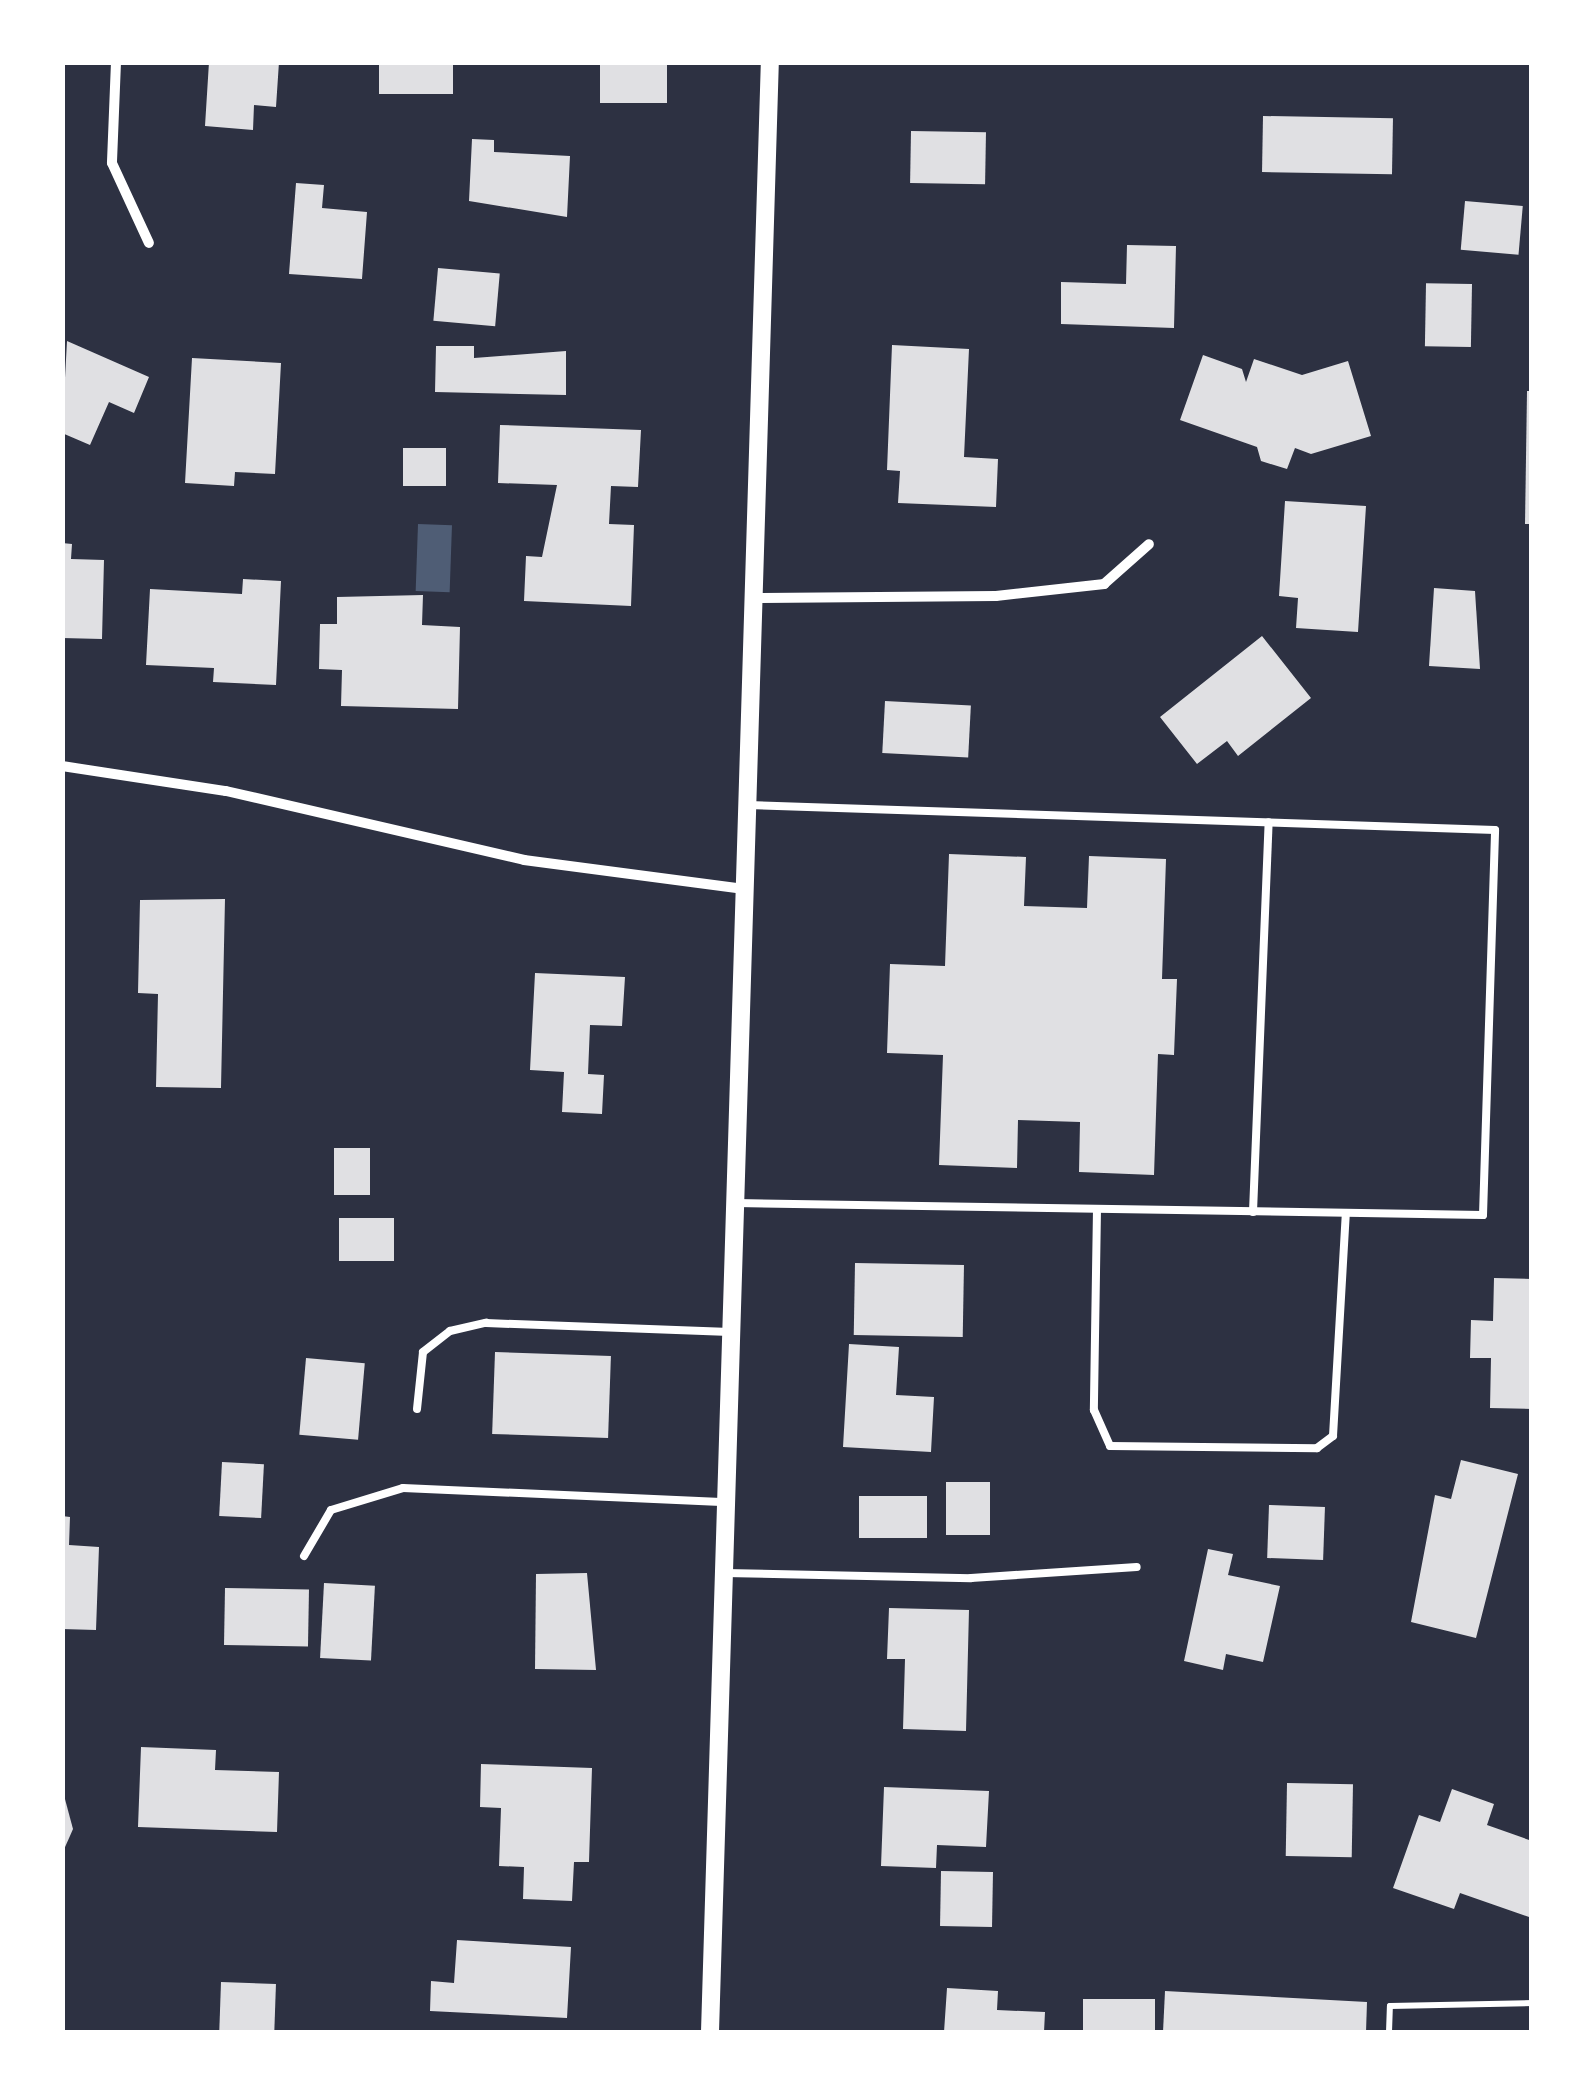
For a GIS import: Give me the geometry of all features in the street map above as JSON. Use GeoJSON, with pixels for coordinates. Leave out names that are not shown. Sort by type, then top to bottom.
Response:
{"type":"FeatureCollection","features":[{"type":"Feature","properties":{"kind":"street"},"geometry":{"type":"LineString","coordinates":[[116,62],[112,162],[149,243]]}},
{"type":"Feature","properties":{"kind":"street"},"geometry":{"type":"LineString","coordinates":[[710,2032],[770,62]]}},
{"type":"Feature","properties":{"kind":"street"},"geometry":{"type":"LineString","coordinates":[[753,598],[996,596],[1104,584],[1149,544]]}},
{"type":"Feature","properties":{"kind":"street"},"geometry":{"type":"LineString","coordinates":[[62,766],[226,790],[524,860],[744,889]]}},
{"type":"Feature","properties":{"kind":"lane"},"geometry":{"type":"LineString","coordinates":[[736,1203],[1483,1215],[1496,830],[747,806]]}},
{"type":"Feature","properties":{"kind":"lane"},"geometry":{"type":"LineString","coordinates":[[1252,1212],[1269,822]]}},
{"type":"Feature","properties":{"kind":"lane"},"geometry":{"type":"LineString","coordinates":[[1097,1209],[1094,1410],[1110,1446],[1317,1448],[1333,1436],[1346,1213]]}},
{"type":"Feature","properties":{"kind":"lane"},"geometry":{"type":"LineString","coordinates":[[417,1409],[423,1352],[450,1331],[486,1323],[730,1332]]}},
{"type":"Feature","properties":{"kind":"lane"},"geometry":{"type":"LineString","coordinates":[[304,1556],[331,1510],[403,1488],[727,1502]]}},
{"type":"Feature","properties":{"kind":"lane"},"geometry":{"type":"LineString","coordinates":[[725,1573],[971,1578],[1137,1567]]}},
{"type":"Feature","properties":{"kind":"path"},"geometry":{"type":"LineString","coordinates":[[1389,2032],[1390,2006],[1532,2003]]}},
{"type":"Feature","properties":{"kind":"water"},"geometry":{"type":"Polygon","coordinates":[[[418,524],[452,525],[450,592],[416,591],[418,524]]]}},
{"type":"Feature","properties":{"kind":"building"},"geometry":{"type":"Polygon","coordinates":[[[209,62],[279,62],[276,107],[254,105],[253,130],[205,126],[209,62]]]}},
{"type":"Feature","properties":{"kind":"building"},"geometry":{"type":"Polygon","coordinates":[[[379,62],[453,62],[453,94],[379,94],[379,62]]]}},
{"type":"Feature","properties":{"kind":"building"},"geometry":{"type":"Polygon","coordinates":[[[600,62],[667,62],[667,103],[600,103],[600,62]]]}},
{"type":"Feature","properties":{"kind":"building"},"geometry":{"type":"Polygon","coordinates":[[[1263,116],[1393,118],[1392,174],[1262,172],[1263,116]]]}},
{"type":"Feature","properties":{"kind":"building"},"geometry":{"type":"Polygon","coordinates":[[[911,131],[986,132],[985,184],[910,183],[911,131]]]}},
{"type":"Feature","properties":{"kind":"building"},"geometry":{"type":"Polygon","coordinates":[[[472,139],[494,140],[494,152],[570,156],[567,217],[469,201],[472,139]]]}},
{"type":"Feature","properties":{"kind":"building"},"geometry":{"type":"Polygon","coordinates":[[[296,183],[324,185],[322,208],[367,212],[362,279],[289,274],[296,183]]]}},
{"type":"Feature","properties":{"kind":"building"},"geometry":{"type":"Polygon","coordinates":[[[1465,201],[1523,206],[1519,255],[1461,250],[1465,201]]]}},
{"type":"Feature","properties":{"kind":"building"},"geometry":{"type":"Polygon","coordinates":[[[1127,245],[1176,246],[1174,328],[1061,324],[1061,282],[1126,284],[1127,245]]]}},
{"type":"Feature","properties":{"kind":"building"},"geometry":{"type":"Polygon","coordinates":[[[438,268],[500,273],[495,326],[433,321],[438,268]]]}},
{"type":"Feature","properties":{"kind":"building"},"geometry":{"type":"Polygon","coordinates":[[[1426,283],[1472,284],[1471,347],[1425,346],[1426,283]]]}},
{"type":"Feature","properties":{"kind":"building"},"geometry":{"type":"Polygon","coordinates":[[[67,341],[149,377],[134,413],[109,402],[90,445],[62,433],[67,341]]]}},
{"type":"Feature","properties":{"kind":"building"},"geometry":{"type":"Polygon","coordinates":[[[892,345],[969,349],[964,457],[998,459],[996,507],[898,503],[900,471],[887,470],[892,345]]]}},
{"type":"Feature","properties":{"kind":"building"},"geometry":{"type":"Polygon","coordinates":[[[436,346],[474,346],[474,358],[566,351],[566,395],[435,392],[436,346]]]}},
{"type":"Feature","properties":{"kind":"building"},"geometry":{"type":"Polygon","coordinates":[[[1203,355],[1242,369],[1246,382],[1254,359],[1302,375],[1348,361],[1371,436],[1311,454],[1295,448],[1287,469],[1261,461],[1257,447],[1180,420],[1203,355]]]}},
{"type":"Feature","properties":{"kind":"building"},"geometry":{"type":"Polygon","coordinates":[[[192,358],[281,363],[275,474],[235,472],[234,486],[185,483],[192,358]]]}},
{"type":"Feature","properties":{"kind":"building"},"geometry":{"type":"Polygon","coordinates":[[[1527,391],[1532,391],[1532,524],[1525,524],[1527,391]]]}},
{"type":"Feature","properties":{"kind":"building"},"geometry":{"type":"Polygon","coordinates":[[[500,425],[641,430],[638,487],[611,486],[609,524],[634,525],[631,606],[524,601],[526,556],[542,557],[557,485],[498,483],[500,425]]]}},
{"type":"Feature","properties":{"kind":"building"},"geometry":{"type":"Polygon","coordinates":[[[403,448],[446,448],[446,486],[403,486],[403,448]]]}},
{"type":"Feature","properties":{"kind":"building"},"geometry":{"type":"Polygon","coordinates":[[[1285,501],[1366,506],[1358,632],[1296,628],[1298,598],[1279,596],[1285,501]]]}},
{"type":"Feature","properties":{"kind":"building"},"geometry":{"type":"Polygon","coordinates":[[[62,543],[72,544],[71,559],[104,560],[102,639],[62,638],[62,543]]]}},
{"type":"Feature","properties":{"kind":"building"},"geometry":{"type":"Polygon","coordinates":[[[243,579],[281,581],[276,685],[213,682],[214,668],[146,665],[150,589],[242,594],[243,579]]]}},
{"type":"Feature","properties":{"kind":"building"},"geometry":{"type":"Polygon","coordinates":[[[1434,588],[1475,591],[1480,669],[1429,666],[1434,588]]]}},
{"type":"Feature","properties":{"kind":"building"},"geometry":{"type":"Polygon","coordinates":[[[423,595],[422,625],[460,627],[458,709],[341,706],[342,670],[319,669],[320,624],[337,624],[337,597],[423,595]]]}},
{"type":"Feature","properties":{"kind":"building"},"geometry":{"type":"Polygon","coordinates":[[[1262,636],[1311,698],[1238,756],[1227,741],[1197,764],[1160,717],[1262,636]]]}},
{"type":"Feature","properties":{"kind":"building"},"geometry":{"type":"Polygon","coordinates":[[[885,701],[971,706],[968,757],[882,753],[885,701]]]}},
{"type":"Feature","properties":{"kind":"building"},"geometry":{"type":"Polygon","coordinates":[[[949,854],[1026,857],[1024,906],[1087,908],[1089,856],[1166,859],[1162,979],[1177,979],[1174,1055],[1158,1054],[1154,1175],[1079,1172],[1080,1122],[1018,1120],[1017,1168],[939,1165],[943,1055],[887,1053],[890,964],[945,966],[949,854]]]}},
{"type":"Feature","properties":{"kind":"building"},"geometry":{"type":"Polygon","coordinates":[[[225,899],[221,1088],[156,1087],[158,994],[138,993],[140,900],[225,899]]]}},
{"type":"Feature","properties":{"kind":"building"},"geometry":{"type":"Polygon","coordinates":[[[535,973],[625,977],[622,1026],[590,1025],[588,1074],[604,1075],[602,1114],[562,1112],[564,1072],[530,1070],[535,973]]]}},
{"type":"Feature","properties":{"kind":"building"},"geometry":{"type":"Polygon","coordinates":[[[334,1148],[370,1148],[370,1195],[334,1195],[334,1148]]]}},
{"type":"Feature","properties":{"kind":"building"},"geometry":{"type":"Polygon","coordinates":[[[339,1218],[394,1218],[394,1261],[339,1261],[339,1218]]]}},
{"type":"Feature","properties":{"kind":"building"},"geometry":{"type":"Polygon","coordinates":[[[855,1263],[964,1265],[963,1337],[854,1335],[855,1263]]]}},
{"type":"Feature","properties":{"kind":"building"},"geometry":{"type":"Polygon","coordinates":[[[1494,1278],[1532,1279],[1532,1409],[1490,1408],[1491,1358],[1470,1358],[1471,1320],[1493,1321],[1494,1278]]]}},
{"type":"Feature","properties":{"kind":"building"},"geometry":{"type":"Polygon","coordinates":[[[849,1344],[899,1347],[896,1395],[934,1397],[931,1452],[843,1447],[849,1344]]]}},
{"type":"Feature","properties":{"kind":"building"},"geometry":{"type":"Polygon","coordinates":[[[495,1352],[611,1356],[608,1438],[492,1434],[495,1352]]]}},
{"type":"Feature","properties":{"kind":"building"},"geometry":{"type":"Polygon","coordinates":[[[306,1358],[365,1363],[358,1440],[299,1435],[306,1358]]]}},
{"type":"Feature","properties":{"kind":"building"},"geometry":{"type":"Polygon","coordinates":[[[1461,1460],[1518,1474],[1476,1638],[1411,1622],[1435,1495],[1451,1499],[1461,1460]]]}},
{"type":"Feature","properties":{"kind":"building"},"geometry":{"type":"Polygon","coordinates":[[[222,1462],[264,1464],[261,1518],[219,1516],[222,1462]]]}},
{"type":"Feature","properties":{"kind":"building"},"geometry":{"type":"Polygon","coordinates":[[[946,1482],[990,1482],[990,1535],[946,1535],[946,1482]]]}},
{"type":"Feature","properties":{"kind":"building"},"geometry":{"type":"Polygon","coordinates":[[[859,1496],[927,1496],[927,1538],[859,1538],[859,1496]]]}},
{"type":"Feature","properties":{"kind":"building"},"geometry":{"type":"Polygon","coordinates":[[[1269,1505],[1325,1507],[1323,1560],[1267,1558],[1269,1505]]]}},
{"type":"Feature","properties":{"kind":"building"},"geometry":{"type":"Polygon","coordinates":[[[62,1516],[70,1517],[69,1545],[99,1547],[96,1630],[62,1629],[62,1516]]]}},
{"type":"Feature","properties":{"kind":"building"},"geometry":{"type":"Polygon","coordinates":[[[1208,1549],[1233,1554],[1228,1575],[1280,1586],[1263,1662],[1226,1654],[1223,1670],[1184,1661],[1208,1549]]]}},
{"type":"Feature","properties":{"kind":"building"},"geometry":{"type":"Polygon","coordinates":[[[587,1573],[596,1670],[535,1669],[536,1574],[587,1573]]]}},
{"type":"Feature","properties":{"kind":"building"},"geometry":{"type":"Polygon","coordinates":[[[324,1583],[375,1586],[371,1661],[320,1658],[324,1583]]]}},
{"type":"Feature","properties":{"kind":"building"},"geometry":{"type":"Polygon","coordinates":[[[225,1588],[309,1589],[308,1646],[224,1645],[225,1588]]]}},
{"type":"Feature","properties":{"kind":"building"},"geometry":{"type":"Polygon","coordinates":[[[889,1608],[969,1610],[966,1731],[903,1729],[905,1659],[887,1659],[889,1608]]]}},
{"type":"Feature","properties":{"kind":"building"},"geometry":{"type":"Polygon","coordinates":[[[141,1747],[216,1750],[215,1770],[279,1772],[277,1832],[138,1827],[141,1747]]]}},
{"type":"Feature","properties":{"kind":"building"},"geometry":{"type":"Polygon","coordinates":[[[481,1764],[592,1768],[589,1862],[574,1862],[572,1901],[523,1899],[524,1867],[499,1866],[501,1808],[480,1807],[481,1764]]]}},
{"type":"Feature","properties":{"kind":"building"},"geometry":{"type":"Polygon","coordinates":[[[1287,1783],[1353,1784],[1352,1857],[1286,1856],[1287,1783]]]}},
{"type":"Feature","properties":{"kind":"building"},"geometry":{"type":"Polygon","coordinates":[[[884,1787],[989,1791],[986,1847],[937,1845],[936,1868],[881,1866],[884,1787]]]}},
{"type":"Feature","properties":{"kind":"building"},"geometry":{"type":"Polygon","coordinates":[[[62,1788],[73,1829],[62,1854],[62,1788]]]}},
{"type":"Feature","properties":{"kind":"building"},"geometry":{"type":"Polygon","coordinates":[[[1452,1789],[1494,1804],[1487,1825],[1532,1841],[1532,1918],[1460,1893],[1454,1909],[1393,1888],[1419,1815],[1440,1822],[1452,1789]]]}},
{"type":"Feature","properties":{"kind":"building"},"geometry":{"type":"Polygon","coordinates":[[[941,1871],[993,1872],[992,1927],[940,1926],[941,1871]]]}},
{"type":"Feature","properties":{"kind":"building"},"geometry":{"type":"Polygon","coordinates":[[[457,1940],[571,1947],[567,2018],[430,2011],[431,1981],[454,1983],[457,1940]]]}},
{"type":"Feature","properties":{"kind":"building"},"geometry":{"type":"Polygon","coordinates":[[[221,1982],[276,1984],[274,2032],[219,2032],[221,1982]]]}},
{"type":"Feature","properties":{"kind":"building"},"geometry":{"type":"Polygon","coordinates":[[[947,1988],[998,1991],[997,2010],[1045,2012],[1044,2032],[944,2032],[947,1988]]]}},
{"type":"Feature","properties":{"kind":"building"},"geometry":{"type":"Polygon","coordinates":[[[1165,1991],[1367,2002],[1366,2032],[1163,2032],[1165,1991]]]}},
{"type":"Feature","properties":{"kind":"building"},"geometry":{"type":"Polygon","coordinates":[[[1083,1999],[1155,1999],[1155,2032],[1083,2032],[1083,1999]]]}}]}
